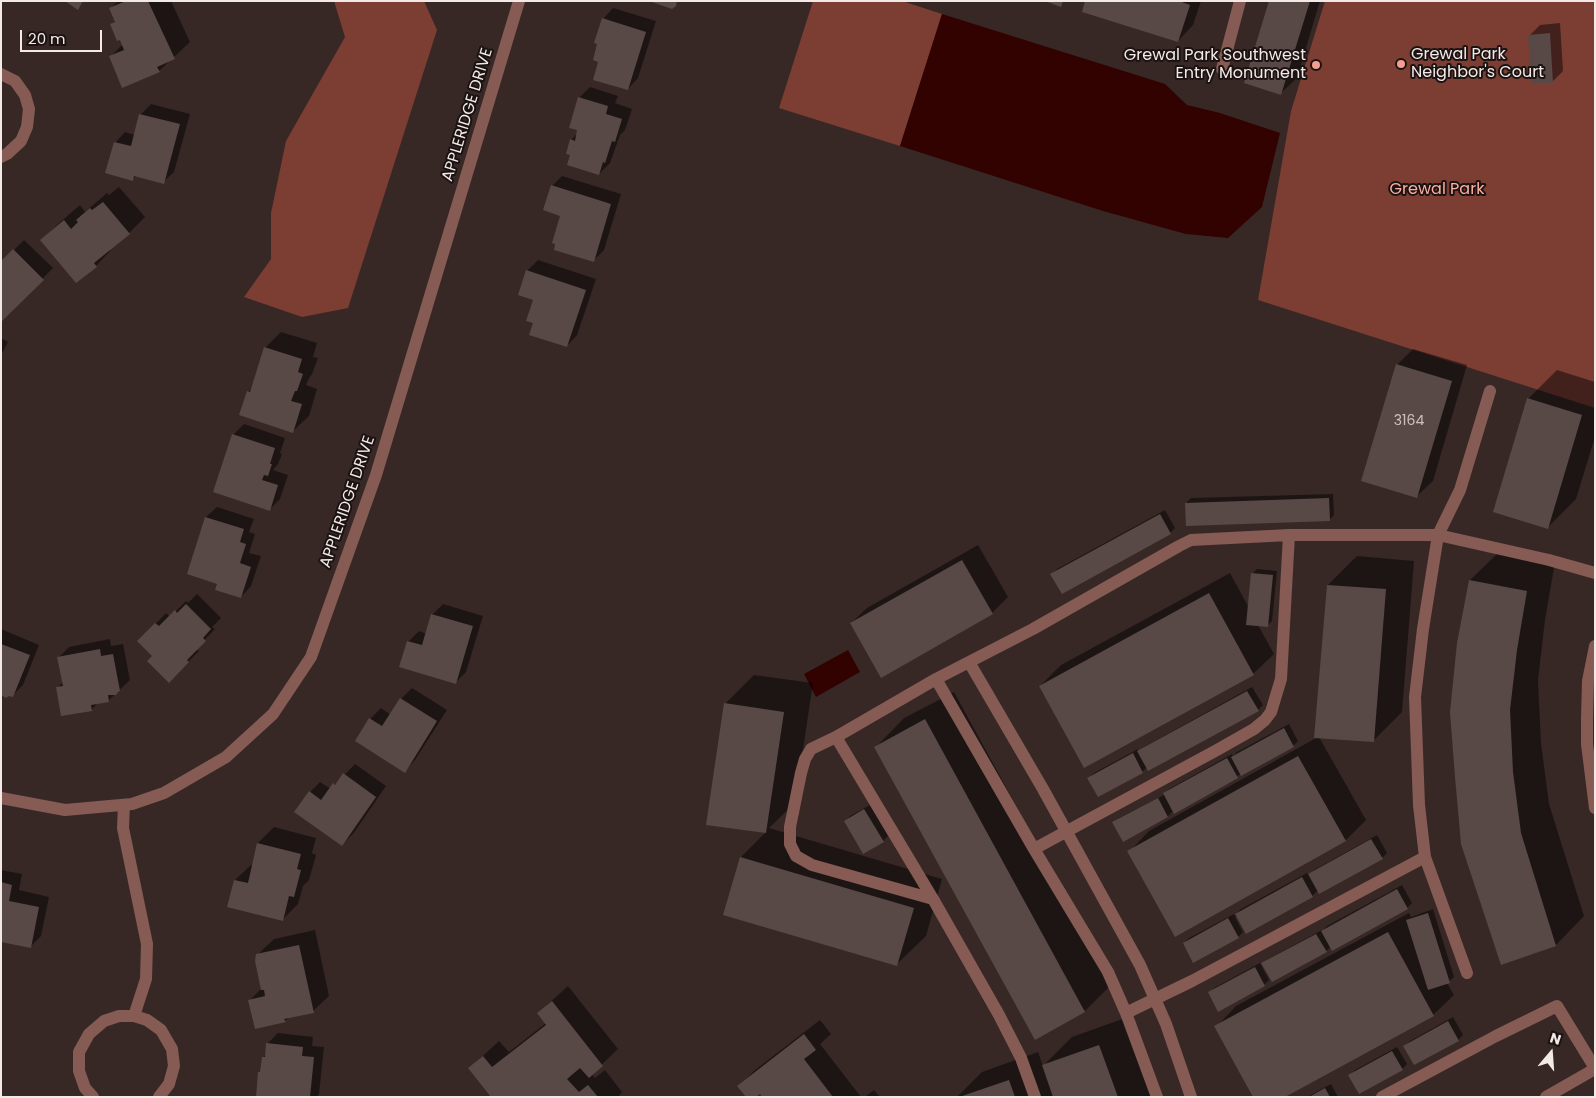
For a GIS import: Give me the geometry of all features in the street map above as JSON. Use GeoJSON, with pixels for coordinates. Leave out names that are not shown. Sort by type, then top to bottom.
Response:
{"type":"FeatureCollection","features":[{"type":"Feature","properties":{"kind":"street","name":"APPLERIDGE DRIVE"},"geometry":{"type":"LineString","coordinates":[[1,798],[66,810],[132,804],[164,793],[226,757],[273,714],[312,657],[376,475],[519,1]]}},
{"type":"Feature","properties":{"kind":"street"},"geometry":{"type":"LineString","coordinates":[[1222,69],[1240,1]]}},
{"type":"Feature","properties":{"kind":"street"},"geometry":{"type":"LineString","coordinates":[[1,74],[15,81],[25,95],[29,109],[27,127],[20,141],[7,154],[1,157]]}},
{"type":"Feature","properties":{"kind":"street"},"geometry":{"type":"LineString","coordinates":[[1467,973],[1425,856],[1419,805],[1415,698],[1438,535],[1460,490],[1490,391]]}},
{"type":"Feature","properties":{"kind":"street"},"geometry":{"type":"LineString","coordinates":[[1034,848],[1254,729],[1265,720],[1271,712],[1281,678],[1289,535]]}},
{"type":"Feature","properties":{"kind":"street"},"geometry":{"type":"LineString","coordinates":[[934,899],[812,865],[796,856],[790,844],[790,827],[801,773],[805,759],[811,749],[936,679],[1033,629],[1191,540],[1289,535],[1438,535],[1549,560],[1595,574]]}},
{"type":"Feature","properties":{"kind":"street"},"geometry":{"type":"LineString","coordinates":[[1595,646],[1588,681],[1586,719],[1587,744],[1595,808]]}},
{"type":"Feature","properties":{"kind":"street"},"geometry":{"type":"LineString","coordinates":[[969,662],[1140,965],[1166,1024],[1191,1097]]}},
{"type":"Feature","properties":{"kind":"street"},"geometry":{"type":"LineString","coordinates":[[936,679],[1108,972],[1126,1013],[1157,1097]]}},
{"type":"Feature","properties":{"kind":"street"},"geometry":{"type":"LineString","coordinates":[[836,736],[934,899],[984,988],[1017,1049],[1035,1097]]}},
{"type":"Feature","properties":{"kind":"street"},"geometry":{"type":"LineString","coordinates":[[124,805],[124,828],[148,944],[146,979],[134,1016]]}},
{"type":"Feature","properties":{"kind":"street"},"geometry":{"type":"LineString","coordinates":[[1126,1013],[1425,856]]}},
{"type":"Feature","properties":{"kind":"street"},"geometry":{"type":"LineString","coordinates":[[1382,1097],[1496,1036],[1557,1006],[1595,1069],[1546,1097]]}},
{"type":"Feature","properties":{"kind":"street"},"geometry":{"type":"LineString","coordinates":[[93,1097],[86,1088],[79,1071],[79,1052],[89,1034],[104,1021],[119,1016],[134,1016],[148,1020],[161,1030],[172,1049],[174,1066],[169,1084],[159,1097]]}},
{"type":"Feature","properties":{"kind":"green space"},"geometry":{"type":"Polygon","coordinates":[[[334,1],[424,1],[437,30],[348,308],[302,317],[244,297],[271,259],[271,213],[286,141],[345,37],[334,1]]]}},
{"type":"Feature","properties":{"kind":"green space"},"geometry":{"type":"Polygon","coordinates":[[[813,1],[902,1],[942,14],[900,146],[779,108],[813,1]]]}},
{"type":"Feature","properties":{"kind":"green space","name":"Grewal Park"},"geometry":{"type":"Polygon","coordinates":[[[1325,1],[1595,1],[1595,408],[1258,300],[1291,111],[1325,1]]]}},
{"type":"Feature","properties":{"kind":"shaded area"},"geometry":{"type":"Polygon","coordinates":[[[942,14],[1165,84],[1187,105],[1220,113],[1280,133],[1262,207],[1228,238],[1186,234],[1103,211],[900,146],[942,14]]]}},
{"type":"Feature","properties":{"kind":"shaded area"},"geometry":{"type":"Polygon","coordinates":[[[848,650],[860,672],[816,697],[804,674],[848,650]]]}},
{"type":"Feature","properties":{"kind":"building"},"geometry":{"type":"Polygon","coordinates":[[[65,1],[83,1],[78,10],[65,1]]]}},
{"type":"Feature","properties":{"kind":"building"},"geometry":{"type":"Polygon","coordinates":[[[126,1],[148,1],[175,59],[157,67],[160,72],[122,88],[109,56],[124,50],[120,40],[117,41],[110,24],[115,22],[109,8],[126,1]]]}},
{"type":"Feature","properties":{"kind":"building"},"geometry":{"type":"Polygon","coordinates":[[[649,1],[677,1],[676,6],[672,9],[649,1]]]}},
{"type":"Feature","properties":{"kind":"building"},"geometry":{"type":"Polygon","coordinates":[[[1045,1],[1063,1],[1061,7],[1045,1]]]}},
{"type":"Feature","properties":{"kind":"building"},"geometry":{"type":"Polygon","coordinates":[[[1085,1],[1179,1],[1190,5],[1178,42],[1082,12],[1085,1]]]}},
{"type":"Feature","properties":{"kind":"building"},"geometry":{"type":"Polygon","coordinates":[[[1269,1],[1310,1],[1281,95],[1244,83],[1269,1]]]}},
{"type":"Feature","properties":{"kind":"building"},"geometry":{"type":"Polygon","coordinates":[[[602,18],[646,32],[628,90],[593,80],[598,62],[593,60],[597,44],[594,43],[602,18]]]}},
{"type":"Feature","properties":{"kind":"building"},"geometry":{"type":"Polygon","coordinates":[[[1550,33],[1553,83],[1531,83],[1528,35],[1550,33]]]}},
{"type":"Feature","properties":{"kind":"building"},"geometry":{"type":"Polygon","coordinates":[[[578,97],[608,106],[606,114],[622,119],[615,142],[612,141],[599,175],[567,165],[570,155],[566,154],[570,139],[575,141],[577,130],[569,128],[578,97]]]}},
{"type":"Feature","properties":{"kind":"building"},"geometry":{"type":"Polygon","coordinates":[[[139,114],[180,124],[164,184],[134,176],[133,181],[105,173],[114,142],[131,146],[139,114]]]}},
{"type":"Feature","properties":{"kind":"building"},"geometry":{"type":"Polygon","coordinates":[[[551,185],[611,204],[594,262],[554,250],[555,244],[552,243],[560,216],[543,210],[551,185]]]}},
{"type":"Feature","properties":{"kind":"building"},"geometry":{"type":"Polygon","coordinates":[[[103,202],[130,234],[94,263],[97,267],[76,283],[40,240],[64,220],[71,229],[78,222],[76,220],[90,208],[92,210],[103,202]]]}},
{"type":"Feature","properties":{"kind":"building"},"geometry":{"type":"Polygon","coordinates":[[[13,249],[44,280],[1,322],[1,261],[13,249]]]}},
{"type":"Feature","properties":{"kind":"building"},"geometry":{"type":"Polygon","coordinates":[[[526,270],[586,290],[567,347],[529,335],[533,323],[526,321],[533,300],[518,295],[526,270]]]}},
{"type":"Feature","properties":{"kind":"building"},"geometry":{"type":"Polygon","coordinates":[[[264,347],[302,359],[298,372],[303,374],[291,401],[302,404],[293,433],[239,415],[247,391],[250,392],[264,347]]]}},
{"type":"Feature","properties":{"kind":"building"},"geometry":{"type":"Polygon","coordinates":[[[1396,364],[1452,381],[1417,498],[1361,481],[1396,364]]]}},
{"type":"Feature","properties":{"kind":"building"},"geometry":{"type":"Polygon","coordinates":[[[1527,398],[1582,415],[1548,529],[1493,512],[1527,398]]]}},
{"type":"Feature","properties":{"kind":"building"},"geometry":{"type":"Polygon","coordinates":[[[232,434],[275,448],[268,476],[264,475],[262,480],[278,485],[270,511],[213,492],[232,434]]]}},
{"type":"Feature","properties":{"kind":"building"},"geometry":{"type":"Polygon","coordinates":[[[1329,498],[1330,521],[1186,526],[1185,503],[1329,498]]]}},
{"type":"Feature","properties":{"kind":"building"},"geometry":{"type":"Polygon","coordinates":[[[1160,514],[1171,534],[1062,594],[1050,574],[1160,514]]]}},
{"type":"Feature","properties":{"kind":"building"},"geometry":{"type":"Polygon","coordinates":[[[205,517],[244,529],[240,542],[246,544],[240,563],[251,567],[241,598],[215,590],[217,584],[187,574],[205,517]]]}},
{"type":"Feature","properties":{"kind":"building"},"geometry":{"type":"Polygon","coordinates":[[[962,560],[993,614],[881,678],[850,623],[962,560]]]}},
{"type":"Feature","properties":{"kind":"building"},"geometry":{"type":"Polygon","coordinates":[[[1251,573],[1273,575],[1268,627],[1246,625],[1251,573]]]}},
{"type":"Feature","properties":{"kind":"building"},"geometry":{"type":"Polygon","coordinates":[[[1469,580],[1527,591],[1517,650],[1510,710],[1513,772],[1521,833],[1556,946],[1501,965],[1461,844],[1455,777],[1450,712],[1457,643],[1469,580]]]}},
{"type":"Feature","properties":{"kind":"building"},"geometry":{"type":"Polygon","coordinates":[[[1327,585],[1386,589],[1374,742],[1314,738],[1327,585]]]}},
{"type":"Feature","properties":{"kind":"building"},"geometry":{"type":"Polygon","coordinates":[[[1209,593],[1254,675],[1084,768],[1039,686],[1209,593]]]}},
{"type":"Feature","properties":{"kind":"building"},"geometry":{"type":"Polygon","coordinates":[[[186,604],[211,629],[203,638],[206,641],[187,660],[189,662],[169,683],[147,661],[152,656],[137,641],[155,623],[159,626],[175,610],[177,613],[186,604]]]}},
{"type":"Feature","properties":{"kind":"building"},"geometry":{"type":"Polygon","coordinates":[[[431,614],[473,626],[456,684],[399,667],[407,641],[422,645],[431,614]]]}},
{"type":"Feature","properties":{"kind":"building"},"geometry":{"type":"Polygon","coordinates":[[[1,644],[30,655],[13,697],[9,696],[6,698],[1,695],[1,644]]]}},
{"type":"Feature","properties":{"kind":"building"},"geometry":{"type":"Polygon","coordinates":[[[100,649],[101,656],[113,654],[120,691],[116,695],[108,695],[109,702],[91,705],[92,711],[61,716],[56,687],[63,686],[57,657],[100,649]]]}},
{"type":"Feature","properties":{"kind":"building"},"geometry":{"type":"Polygon","coordinates":[[[1247,691],[1259,711],[1148,771],[1137,751],[1247,691]]]}},
{"type":"Feature","properties":{"kind":"building"},"geometry":{"type":"Polygon","coordinates":[[[400,698],[437,721],[405,773],[355,741],[369,718],[382,726],[400,698]]]}},
{"type":"Feature","properties":{"kind":"building"},"geometry":{"type":"Polygon","coordinates":[[[724,703],[784,712],[766,833],[706,825],[724,703]]]}},
{"type":"Feature","properties":{"kind":"building"},"geometry":{"type":"Polygon","coordinates":[[[925,719],[1085,1012],[1035,1040],[874,747],[925,719]]]}},
{"type":"Feature","properties":{"kind":"building"},"geometry":{"type":"Polygon","coordinates":[[[1284,728],[1294,747],[1241,776],[1231,757],[1284,728]]]}},
{"type":"Feature","properties":{"kind":"building"},"geometry":{"type":"Polygon","coordinates":[[[1133,753],[1143,773],[1098,797],[1087,778],[1133,753]]]}},
{"type":"Feature","properties":{"kind":"building"},"geometry":{"type":"Polygon","coordinates":[[[1298,756],[1346,841],[1175,937],[1127,851],[1298,756]]]}},
{"type":"Feature","properties":{"kind":"building"},"geometry":{"type":"Polygon","coordinates":[[[1227,758],[1238,778],[1174,814],[1163,793],[1227,758]]]}},
{"type":"Feature","properties":{"kind":"building"},"geometry":{"type":"Polygon","coordinates":[[[343,773],[376,797],[342,846],[294,812],[309,791],[321,800],[343,773]]]}},
{"type":"Feature","properties":{"kind":"building"},"geometry":{"type":"Polygon","coordinates":[[[1158,798],[1168,817],[1123,842],[1112,822],[1158,798]]]}},
{"type":"Feature","properties":{"kind":"building"},"geometry":{"type":"Polygon","coordinates":[[[864,809],[884,842],[863,854],[844,821],[864,809]]]}},
{"type":"Feature","properties":{"kind":"building"},"geometry":{"type":"Polygon","coordinates":[[[1371,839],[1383,859],[1319,894],[1308,874],[1371,839]]]}},
{"type":"Feature","properties":{"kind":"building"},"geometry":{"type":"Polygon","coordinates":[[[257,843],[301,854],[297,869],[301,870],[294,897],[289,896],[283,921],[227,907],[234,880],[248,883],[257,843]]]}},
{"type":"Feature","properties":{"kind":"building"},"geometry":{"type":"Polygon","coordinates":[[[740,857],[914,908],[897,966],[723,915],[740,857]]]}},
{"type":"Feature","properties":{"kind":"building"},"geometry":{"type":"Polygon","coordinates":[[[1302,877],[1313,897],[1246,934],[1235,914],[1302,877]]]}},
{"type":"Feature","properties":{"kind":"building"},"geometry":{"type":"Polygon","coordinates":[[[1,882],[12,885],[9,901],[39,907],[31,948],[1,942],[1,882]]]}},
{"type":"Feature","properties":{"kind":"building"},"geometry":{"type":"Polygon","coordinates":[[[1397,889],[1408,909],[1332,951],[1321,931],[1397,889]]]}},
{"type":"Feature","properties":{"kind":"building"},"geometry":{"type":"Polygon","coordinates":[[[1428,913],[1450,983],[1428,990],[1406,920],[1428,913]]]}},
{"type":"Feature","properties":{"kind":"building"},"geometry":{"type":"Polygon","coordinates":[[[1228,918],[1239,938],[1193,963],[1183,943],[1228,918]]]}},
{"type":"Feature","properties":{"kind":"building"},"geometry":{"type":"Polygon","coordinates":[[[1388,932],[1434,1016],[1285,1097],[1253,1097],[1214,1026],[1388,932]]]}},
{"type":"Feature","properties":{"kind":"building"},"geometry":{"type":"Polygon","coordinates":[[[1316,934],[1327,952],[1272,982],[1261,963],[1316,934]]]}},
{"type":"Feature","properties":{"kind":"building"},"geometry":{"type":"Polygon","coordinates":[[[299,945],[314,1013],[284,1019],[286,1022],[255,1029],[248,1000],[265,996],[264,990],[261,990],[255,961],[256,954],[299,945]]]}},
{"type":"Feature","properties":{"kind":"building"},"geometry":{"type":"Polygon","coordinates":[[[1255,967],[1265,986],[1218,1012],[1208,992],[1255,967]]]}},
{"type":"Feature","properties":{"kind":"building"},"geometry":{"type":"Polygon","coordinates":[[[552,1001],[603,1066],[589,1078],[580,1068],[567,1079],[579,1092],[588,1085],[598,1097],[491,1097],[468,1068],[483,1056],[492,1067],[546,1025],[537,1013],[552,1001]]]}},
{"type":"Feature","properties":{"kind":"building"},"geometry":{"type":"Polygon","coordinates":[[[1448,1021],[1459,1041],[1414,1065],[1403,1046],[1448,1021]]]}},
{"type":"Feature","properties":{"kind":"building"},"geometry":{"type":"Polygon","coordinates":[[[804,1034],[816,1050],[804,1059],[833,1097],[762,1097],[760,1094],[756,1097],[746,1097],[737,1086],[804,1034]]]}},
{"type":"Feature","properties":{"kind":"building"},"geometry":{"type":"Polygon","coordinates":[[[266,1043],[303,1047],[302,1056],[314,1057],[310,1097],[256,1097],[258,1072],[260,1072],[262,1057],[265,1057],[266,1043]]]}},
{"type":"Feature","properties":{"kind":"building"},"geometry":{"type":"Polygon","coordinates":[[[1099,1045],[1118,1097],[1053,1097],[1042,1065],[1099,1045]]]}},
{"type":"Feature","properties":{"kind":"building"},"geometry":{"type":"Polygon","coordinates":[[[1392,1051],[1403,1070],[1359,1094],[1348,1075],[1392,1051]]]}},
{"type":"Feature","properties":{"kind":"building"},"geometry":{"type":"Polygon","coordinates":[[[1009,1080],[1015,1097],[962,1097],[962,1096],[1009,1080]]]}},
{"type":"Feature","properties":{"kind":"building"},"geometry":{"type":"Polygon","coordinates":[[[1325,1088],[1330,1097],[1309,1097],[1325,1088]]]}},
{"type":"Feature","properties":{"kind":"place","name":"Grewal Park Neighbor's Court"},"geometry":{"type":"Point","coordinates":[1401,64]}},
{"type":"Feature","properties":{"kind":"place","name":"Grewal Park Southwest Entry Monument"},"geometry":{"type":"Point","coordinates":[1316,65]}}]}
